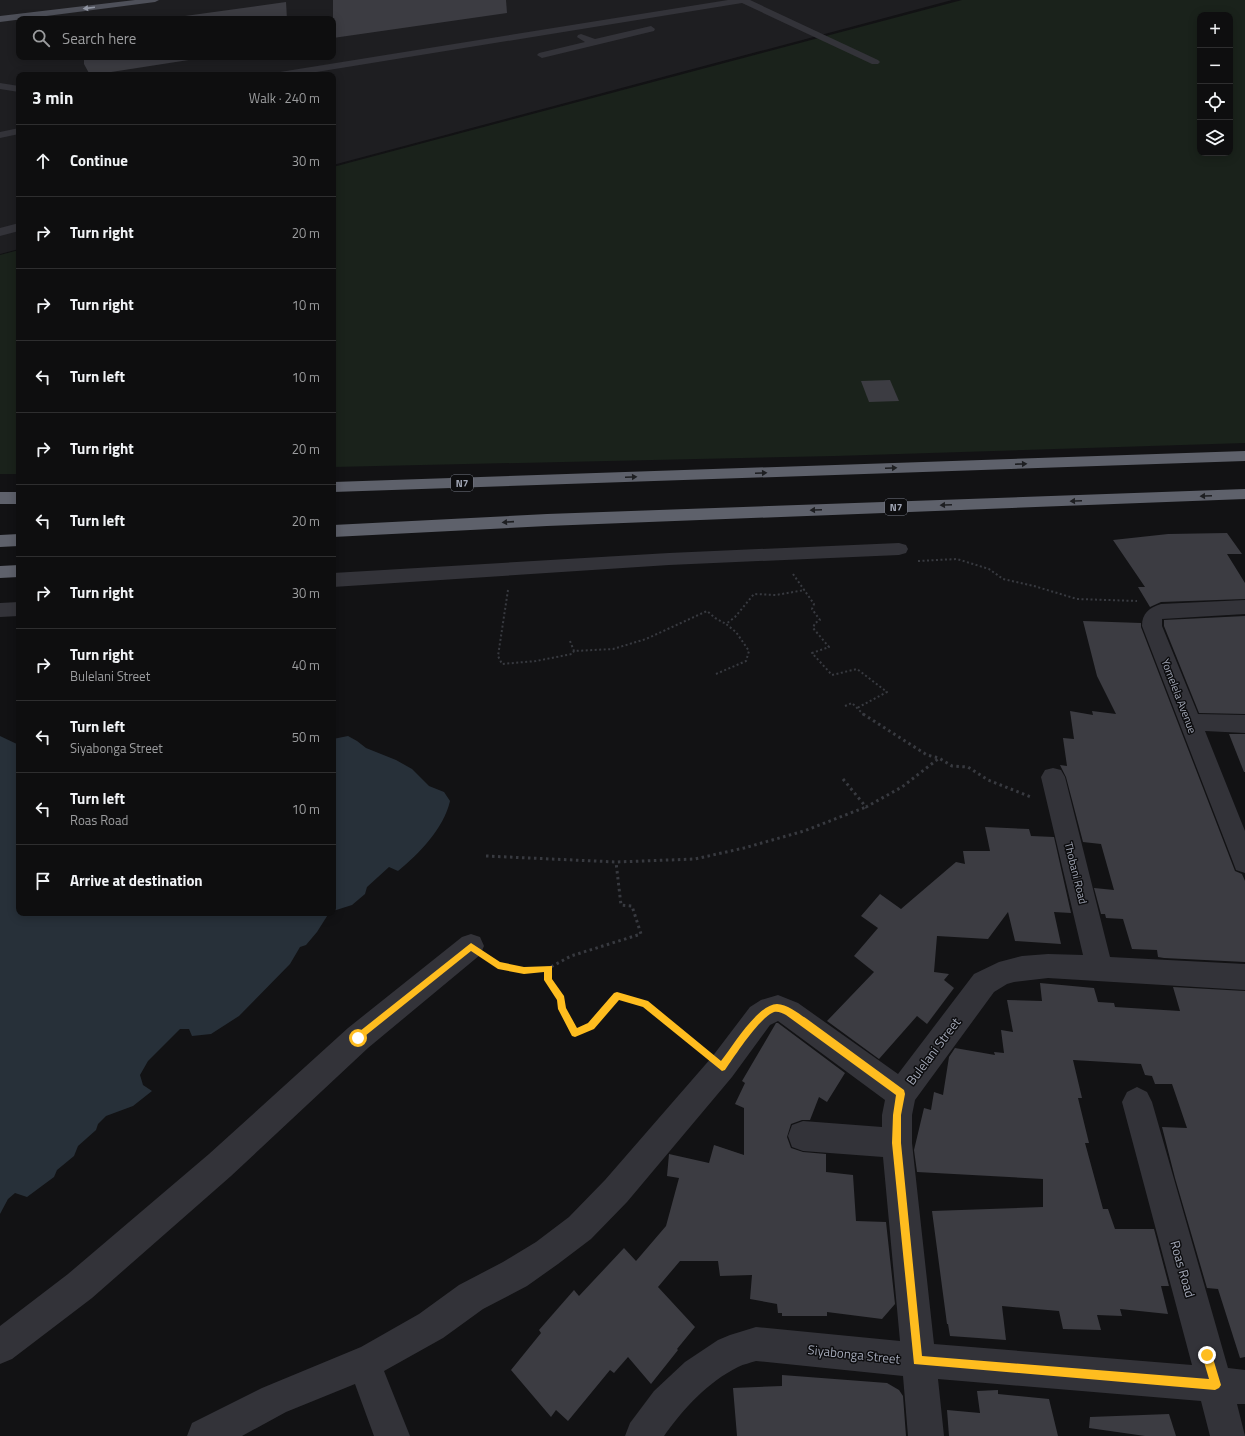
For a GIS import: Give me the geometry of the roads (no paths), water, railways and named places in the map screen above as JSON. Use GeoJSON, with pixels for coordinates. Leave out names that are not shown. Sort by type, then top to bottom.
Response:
{"type":"FeatureCollection","features":[{"type":"Feature","properties":{"kind":"highway","name":"N7"},"geometry":{"type":"LineString","coordinates":[[336,487],[1245,456]]}},
{"type":"Feature","properties":{"kind":"highway"},"geometry":{"type":"LineString","coordinates":[[336,476],[567,469],[592,479]]}},
{"type":"Feature","properties":{"kind":"highway"},"geometry":{"type":"LineString","coordinates":[[0,486],[16,485]]}},
{"type":"Feature","properties":{"kind":"highway","name":"N7"},"geometry":{"type":"LineString","coordinates":[[336,531],[392,530],[547,520],[1245,494]]}},
{"type":"Feature","properties":{"kind":"highway"},"geometry":{"type":"LineString","coordinates":[[0,498],[16,498]]}},
{"type":"Feature","properties":{"kind":"highway"},"geometry":{"type":"LineString","coordinates":[[336,537],[392,530]]}},
{"type":"Feature","properties":{"kind":"highway"},"geometry":{"type":"LineString","coordinates":[[0,541],[16,540]]}},
{"type":"Feature","properties":{"kind":"highway"},"geometry":{"type":"LineString","coordinates":[[0,572],[16,570]]}},
{"type":"Feature","properties":{"kind":"main road"},"geometry":{"type":"LineString","coordinates":[[24,16],[155,0]]}},
{"type":"Feature","properties":{"kind":"main road"},"geometry":{"type":"LineString","coordinates":[[0,19],[16,17]]}},
{"type":"Feature","properties":{"kind":"street"},"geometry":{"type":"LineString","coordinates":[[562,36],[739,0],[875,62]]}},
{"type":"Feature","properties":{"kind":"street"},"geometry":{"type":"LineString","coordinates":[[542,55],[660,26]]}},
{"type":"Feature","properties":{"kind":"street"},"geometry":{"type":"LineString","coordinates":[[299,72],[546,32],[594,42]]}},
{"type":"Feature","properties":{"kind":"street"},"geometry":{"type":"LineString","coordinates":[[562,36],[578,46]]}},
{"type":"Feature","properties":{"kind":"street"},"geometry":{"type":"LineString","coordinates":[[0,86],[15,89]]}},
{"type":"Feature","properties":{"kind":"street"},"geometry":{"type":"LineString","coordinates":[[0,135],[16,132]]}},
{"type":"Feature","properties":{"kind":"street"},"geometry":{"type":"LineString","coordinates":[[0,232],[16,228]]}},
{"type":"Feature","properties":{"kind":"street"},"geometry":{"type":"LineString","coordinates":[[336,580],[669,559],[899,549]]}},
{"type":"Feature","properties":{"kind":"street","name":"Yomelela Avenue"},"geometry":{"type":"LineString","coordinates":[[1245,607],[1170,610],[1155,614],[1152,619],[1152,626],[1245,862]]}},
{"type":"Feature","properties":{"kind":"street"},"geometry":{"type":"LineString","coordinates":[[0,610],[16,609]]}},
{"type":"Feature","properties":{"kind":"street"},"geometry":{"type":"LineString","coordinates":[[1189,722],[1245,724]]}},
{"type":"Feature","properties":{"kind":"street","name":"Thobani Road"},"geometry":{"type":"LineString","coordinates":[[1053,777],[1100,969]]}},
{"type":"Feature","properties":{"kind":"street"},"geometry":{"type":"LineString","coordinates":[[0,1347],[80,1286],[220,1165],[358,1038],[471,946]]}},
{"type":"Feature","properties":{"kind":"street","name":"Bulelani Street"},"geometry":{"type":"LineString","coordinates":[[926,1436],[897,1143],[897,1115],[901,1094],[984,983],[995,975],[1006,971],[1025,967],[1048,966],[1245,977]]}},
{"type":"Feature","properties":{"kind":"street"},"geometry":{"type":"LineString","coordinates":[[205,1436],[274,1400],[364,1363],[431,1326],[472,1297],[515,1274],[547,1253],[580,1228],[616,1191],[722,1067],[760,1016],[771,1009],[778,1008],[788,1012],[804,1022],[901,1094]]}},
{"type":"Feature","properties":{"kind":"street","name":"Roas Road"},"geometry":{"type":"LineString","coordinates":[[1137,1102],[1230,1386],[1228,1436]]}},
{"type":"Feature","properties":{"kind":"street"},"geometry":{"type":"LineString","coordinates":[[803,1136],[897,1143]]}},
{"type":"Feature","properties":{"kind":"street","name":"Siyabonga Street"},"geometry":{"type":"LineString","coordinates":[[643,1436],[666,1403],[697,1374],[730,1352],[756,1344],[918,1360],[1230,1386]]}},
{"type":"Feature","properties":{"kind":"street"},"geometry":{"type":"LineString","coordinates":[[364,1363],[392,1436]]}}]}
